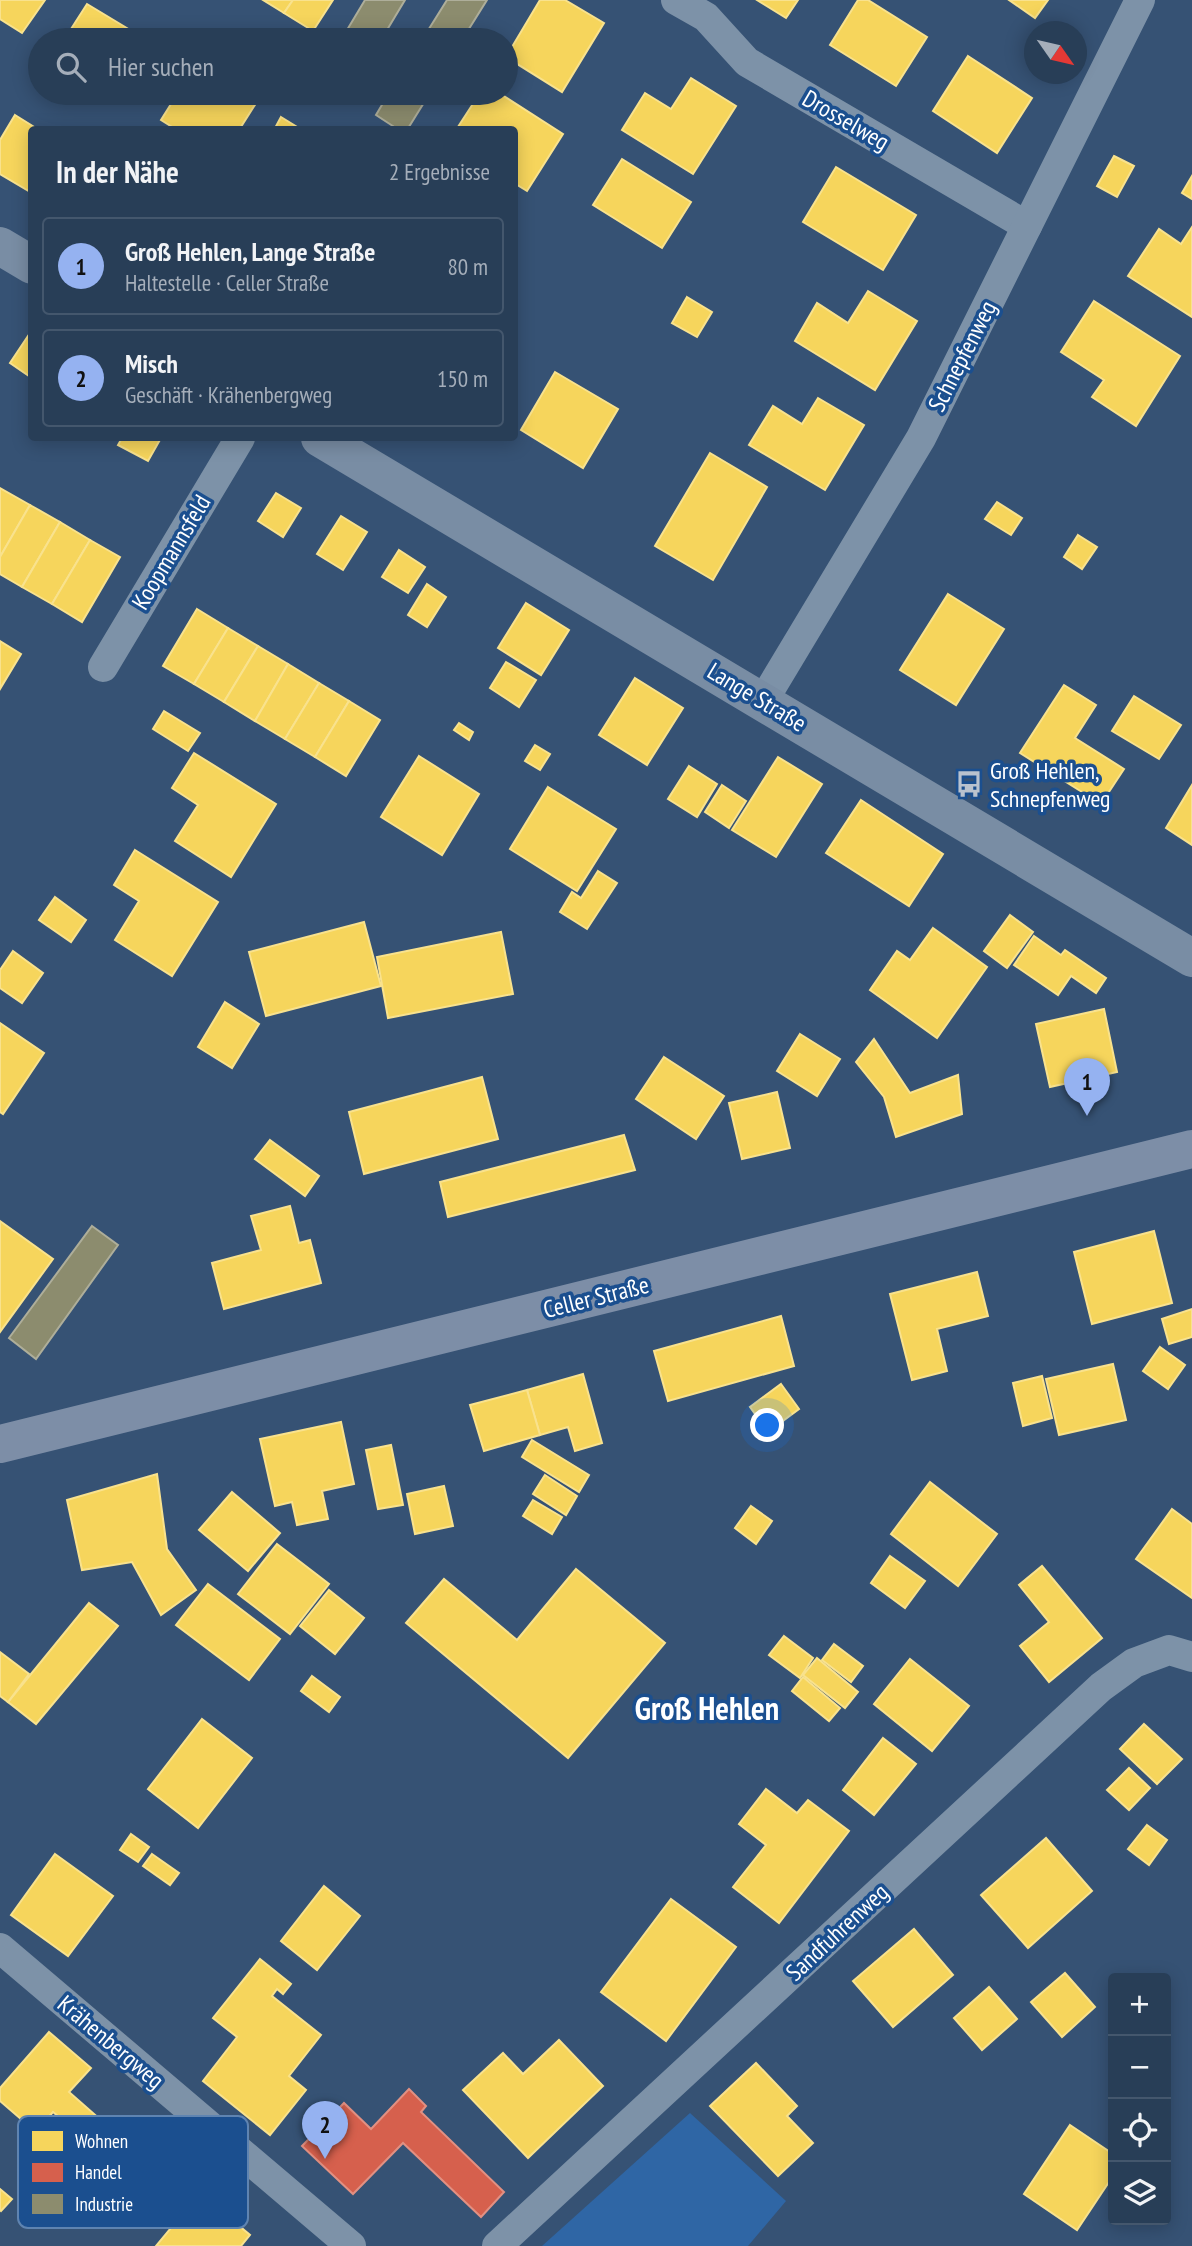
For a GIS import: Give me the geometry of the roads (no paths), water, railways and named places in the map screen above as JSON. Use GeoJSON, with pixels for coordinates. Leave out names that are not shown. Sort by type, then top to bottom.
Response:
{"type":"FeatureCollection","features":[{"type":"Feature","properties":{"kind":"main road"},"geometry":{"type":"LineString","coordinates":[[0,246],[28,263]]}},
{"type":"Feature","properties":{"kind":"main road","name":"Lange Straße"},"geometry":{"type":"LineString","coordinates":[[325,441],[1192,958]]}},
{"type":"Feature","properties":{"kind":"main road","name":"Celler Straße"},"geometry":{"type":"LineString","coordinates":[[0,1444],[1192,1149]]}},
{"type":"Feature","properties":{"kind":"street","name":"Drosselweg"},"geometry":{"type":"LineString","coordinates":[[676,0],[706,17],[747,62],[1027,226]]}},
{"type":"Feature","properties":{"kind":"street","name":"Schnepfenweg"},"geometry":{"type":"LineString","coordinates":[[763,701],[921,438],[1140,0]]}},
{"type":"Feature","properties":{"kind":"street","name":"Koopmannsfeld"},"geometry":{"type":"LineString","coordinates":[[103,667],[238,441]]}},
{"type":"Feature","properties":{"kind":"street","name":"Sandfuhrenweg"},"geometry":{"type":"LineString","coordinates":[[497,2246],[1101,1686],[1134,1663],[1168,1650],[1192,1657]]}},
{"type":"Feature","properties":{"kind":"street","name":"Krähenbergweg"},"geometry":{"type":"LineString","coordinates":[[0,1948],[198,2116]]}},
{"type":"Feature","properties":{"kind":"street","name":"Krähenbergweg"},"geometry":{"type":"LineString","coordinates":[[248,2159],[351,2246]]}},
{"type":"Feature","properties":{"kind":"place","name":"Groß Hehlen, Schnepfenweg"},"geometry":{"type":"Point","coordinates":[969,784]}},
{"type":"Feature","properties":{"kind":"place","name":"Groß Hehlen, Lange Straße"},"geometry":{"type":"Point","coordinates":[1087,1116]}},
{"type":"Feature","properties":{"kind":"place","name":"Misch"},"geometry":{"type":"Point","coordinates":[325,2159]}},
{"type":"Feature","properties":{"kind":"district","name":"Groß Hehlen"},"geometry":{"type":"Point","coordinates":[707,1708]}}]}
